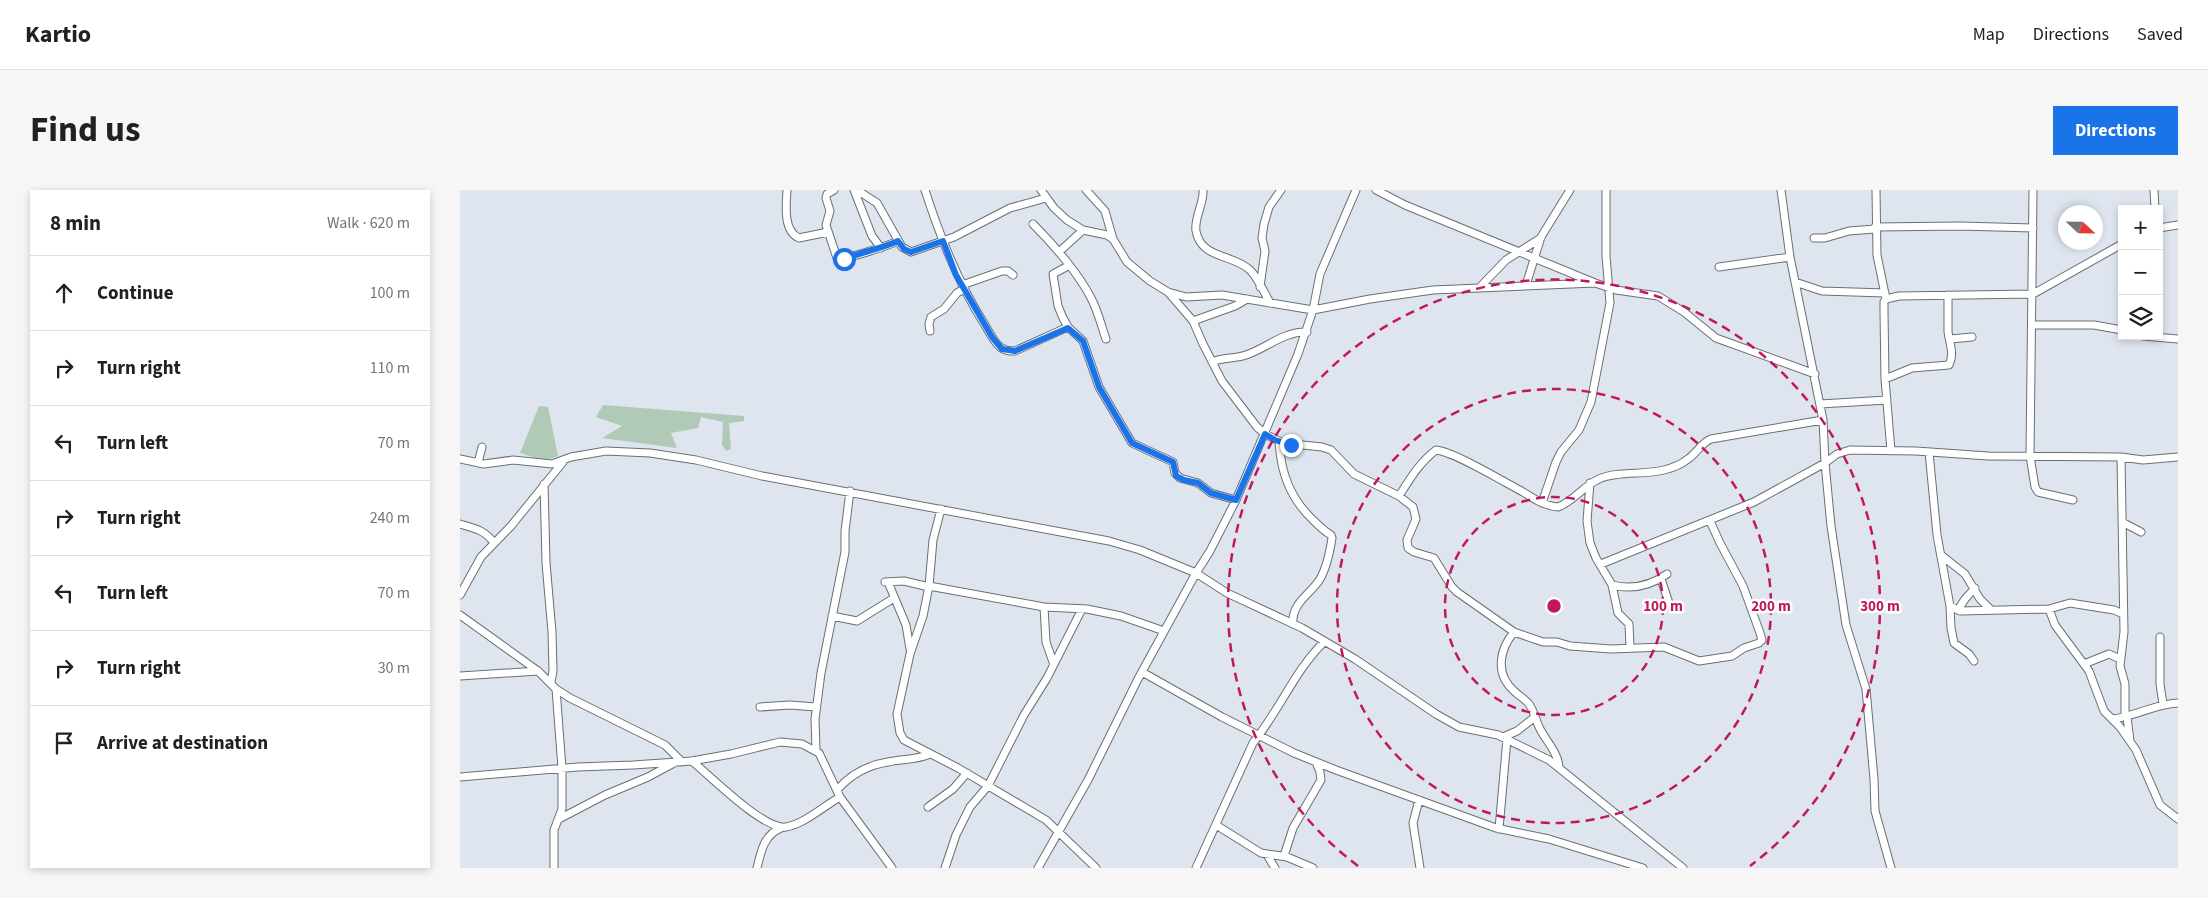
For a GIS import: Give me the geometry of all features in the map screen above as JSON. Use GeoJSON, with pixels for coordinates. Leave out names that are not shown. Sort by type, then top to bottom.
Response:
{"type":"FeatureCollection","features":[{"type":"Feature","properties":{"kind":"street"},"geometry":{"type":"LineString","coordinates":[[787,190],[787,221],[794,235],[800,238],[828,232]]}},
{"type":"Feature","properties":{"kind":"street"},"geometry":{"type":"LineString","coordinates":[[834,190],[827,194],[826,198],[830,211],[826,223],[836,257],[840,260],[898,241]]}},
{"type":"Feature","properties":{"kind":"street"},"geometry":{"type":"LineString","coordinates":[[855,190],[872,236],[881,248]]}},
{"type":"Feature","properties":{"kind":"street"},"geometry":{"type":"LineString","coordinates":[[855,190],[877,203],[898,241],[904,249],[911,252],[943,241],[1010,208],[1046,198]]}},
{"type":"Feature","properties":{"kind":"street"},"geometry":{"type":"LineString","coordinates":[[925,190],[943,241],[963,287],[999,346],[1008,351],[1015,351],[1068,328]]}},
{"type":"Feature","properties":{"kind":"street"},"geometry":{"type":"LineString","coordinates":[[1041,190],[1067,220],[1082,230],[1107,235],[1113,239]]}},
{"type":"Feature","properties":{"kind":"street"},"geometry":{"type":"LineString","coordinates":[[1086,190],[1105,211],[1113,239],[1127,262],[1168,292],[1193,321],[1212,362],[1230,392],[1253,423],[1265,434],[1279,442],[1328,448],[1354,474],[1399,496],[1413,507],[1416,515],[1407,540],[1408,548],[1414,552],[1434,558],[1452,587],[1514,632],[1543,642],[1556,642],[1570,646],[1602,648],[1664,647],[1699,661],[1732,656],[1744,648],[1759,643],[1762,640],[1743,586],[1710,521]]}},
{"type":"Feature","properties":{"kind":"street"},"geometry":{"type":"LineString","coordinates":[[1203,190],[1203,199],[1196,226],[1199,243],[1207,250],[1246,266],[1251,270],[1270,302]]}},
{"type":"Feature","properties":{"kind":"street"},"geometry":{"type":"LineString","coordinates":[[1260,287],[1265,251],[1262,238],[1264,224],[1269,207],[1281,190]]}},
{"type":"Feature","properties":{"kind":"street"},"geometry":{"type":"LineString","coordinates":[[1038,868],[1088,780],[1142,672],[1210,551],[1236,500],[1307,332],[1320,274],[1356,190]]}},
{"type":"Feature","properties":{"kind":"street"},"geometry":{"type":"LineString","coordinates":[[1376,190],[1405,205],[1595,283],[1609,288],[1658,296],[1684,312],[1716,338],[1815,374]]}},
{"type":"Feature","properties":{"kind":"street"},"geometry":{"type":"LineString","coordinates":[[1526,285],[1541,237],[1570,190]]}},
{"type":"Feature","properties":{"kind":"street"},"geometry":{"type":"LineString","coordinates":[[1542,503],[1556,462],[1561,452],[1579,430],[1592,402],[1610,303],[1606,190]]}},
{"type":"Feature","properties":{"kind":"street"},"geometry":{"type":"LineString","coordinates":[[1781,190],[1790,257],[1823,420],[1831,526],[1846,625],[1866,690],[1874,769],[1875,811],[1891,868]]}},
{"type":"Feature","properties":{"kind":"street"},"geometry":{"type":"LineString","coordinates":[[1876,190],[1875,228],[1878,264],[1886,296],[1884,302],[1885,378],[1890,451]]}},
{"type":"Feature","properties":{"kind":"street"},"geometry":{"type":"LineString","coordinates":[[2033,190],[2030,456],[2035,487],[2038,492],[2073,500]]}},
{"type":"Feature","properties":{"kind":"street"},"geometry":{"type":"LineString","coordinates":[[2154,190],[2154,205]]}},
{"type":"Feature","properties":{"kind":"street"},"geometry":{"type":"LineString","coordinates":[[1033,224],[1059,252],[1091,298],[1106,339]]}},
{"type":"Feature","properties":{"kind":"street"},"geometry":{"type":"LineString","coordinates":[[2163,227],[2178,225]]}},
{"type":"Feature","properties":{"kind":"street"},"geometry":{"type":"LineString","coordinates":[[1814,238],[1825,238],[1843,232],[1875,228],[1942,226],[2033,228]]}},
{"type":"Feature","properties":{"kind":"street"},"geometry":{"type":"LineString","coordinates":[[1059,252],[1082,230]]}},
{"type":"Feature","properties":{"kind":"street"},"geometry":{"type":"LineString","coordinates":[[1480,287],[1506,260],[1541,237]]}},
{"type":"Feature","properties":{"kind":"street"},"geometry":{"type":"LineString","coordinates":[[1795,282],[1822,291],[1886,296],[2033,294],[2118,246]]}},
{"type":"Feature","properties":{"kind":"street"},"geometry":{"type":"LineString","coordinates":[[1718,267],[1790,257]]}},
{"type":"Feature","properties":{"kind":"street"},"geometry":{"type":"LineString","coordinates":[[1068,266],[1052,274],[1058,306],[1068,328],[1083,341],[1099,387],[1132,443],[1173,462],[1175,473],[1180,478],[1198,483],[1211,493],[1236,500]]}},
{"type":"Feature","properties":{"kind":"street"},"geometry":{"type":"LineString","coordinates":[[930,331],[931,317],[944,309],[963,287],[1002,271],[1013,275]]}},
{"type":"Feature","properties":{"kind":"street"},"geometry":{"type":"LineString","coordinates":[[1168,292],[1186,296],[1222,295],[1313,310],[1409,293],[1480,287],[1595,283]]}},
{"type":"Feature","properties":{"kind":"street"},"geometry":{"type":"LineString","coordinates":[[1885,378],[1912,368],[1948,366],[1952,356],[1948,295]]}},
{"type":"Feature","properties":{"kind":"street"},"geometry":{"type":"LineString","coordinates":[[1193,321],[1235,306],[1247,299]]}},
{"type":"Feature","properties":{"kind":"street"},"geometry":{"type":"LineString","coordinates":[[2032,325],[2094,325],[2118,329]]}},
{"type":"Feature","properties":{"kind":"street"},"geometry":{"type":"LineString","coordinates":[[1212,362],[1223,358],[1246,355],[1296,332],[1307,332]]}},
{"type":"Feature","properties":{"kind":"street"},"geometry":{"type":"LineString","coordinates":[[1950,338],[1972,336]]}},
{"type":"Feature","properties":{"kind":"street"},"geometry":{"type":"LineString","coordinates":[[2163,338],[2178,339]]}},
{"type":"Feature","properties":{"kind":"street"},"geometry":{"type":"LineString","coordinates":[[1820,404],[1887,400]]}},
{"type":"Feature","properties":{"kind":"street"},"geometry":{"type":"LineString","coordinates":[[1399,496],[1413,473],[1426,457],[1436,450],[1442,450],[1552,507],[1563,505],[1590,483],[1604,476],[1642,474],[1664,470],[1680,464],[1693,455],[1704,442],[1711,439],[1823,420]]}},
{"type":"Feature","properties":{"kind":"street"},"geometry":{"type":"LineString","coordinates":[[1279,442],[1280,455],[1288,488],[1302,509],[1332,538],[1322,576],[1299,602],[1293,614],[1293,624]]}},
{"type":"Feature","properties":{"kind":"street"},"geometry":{"type":"LineString","coordinates":[[478,463],[482,447]]}},
{"type":"Feature","properties":{"kind":"street"},"geometry":{"type":"LineString","coordinates":[[1601,564],[1710,521],[1767,496],[1825,463],[1836,454],[1850,450],[2121,457],[2143,460],[2178,457]]}},
{"type":"Feature","properties":{"kind":"street"},"geometry":{"type":"LineString","coordinates":[[460,459],[489,464],[513,460],[552,464],[571,457],[606,451],[650,453],[696,460],[762,476],[1109,541],[1153,555],[1196,573],[1227,593],[1293,624],[1356,660],[1436,714],[1459,727],[1505,738],[1559,767],[1683,868]]}},
{"type":"Feature","properties":{"kind":"street"},"geometry":{"type":"LineString","coordinates":[[1929,452],[1941,555],[1950,606],[1950,628],[1954,643],[1969,654],[1974,661]]}},
{"type":"Feature","properties":{"kind":"street"},"geometry":{"type":"LineString","coordinates":[[2121,457],[2124,632],[2120,666],[2125,684],[2126,717],[2130,742]]}},
{"type":"Feature","properties":{"kind":"street"},"geometry":{"type":"LineString","coordinates":[[460,595],[476,563],[511,526],[565,460]]}},
{"type":"Feature","properties":{"kind":"street"},"geometry":{"type":"LineString","coordinates":[[1590,483],[1587,504],[1588,531],[1593,550],[1612,585],[1618,613],[1629,624],[1630,647]]}},
{"type":"Feature","properties":{"kind":"street"},"geometry":{"type":"LineString","coordinates":[[544,484],[546,563],[552,627],[553,671],[551,682]]}},
{"type":"Feature","properties":{"kind":"street"},"geometry":{"type":"LineString","coordinates":[[850,491],[845,531],[845,552],[824,655],[816,707],[814,730],[816,750],[838,794],[892,868]]}},
{"type":"Feature","properties":{"kind":"street"},"geometry":{"type":"LineString","coordinates":[[941,509],[931,552],[929,587],[923,616],[910,654],[897,714],[898,727],[904,740],[967,773],[1046,820],[1096,868]]}},
{"type":"Feature","properties":{"kind":"street"},"geometry":{"type":"LineString","coordinates":[[2122,522],[2141,532]]}},
{"type":"Feature","properties":{"kind":"street"},"geometry":{"type":"LineString","coordinates":[[460,524],[483,532],[494,543]]}},
{"type":"Feature","properties":{"kind":"street"},"geometry":{"type":"LineString","coordinates":[[1941,555],[1965,574],[1980,599],[1991,610]]}},
{"type":"Feature","properties":{"kind":"street"},"geometry":{"type":"LineString","coordinates":[[1612,585],[1626,587],[1641,586],[1664,577],[1669,603]]}},
{"type":"Feature","properties":{"kind":"street"},"geometry":{"type":"LineString","coordinates":[[910,654],[906,625],[886,582],[904,582],[1044,607],[1082,609],[1121,616],[1164,631]]}},
{"type":"Feature","properties":{"kind":"street"},"geometry":{"type":"LineString","coordinates":[[1958,610],[1974,588]]}},
{"type":"Feature","properties":{"kind":"street"},"geometry":{"type":"LineString","coordinates":[[832,616],[857,620],[894,598]]}},
{"type":"Feature","properties":{"kind":"street"},"geometry":{"type":"LineString","coordinates":[[1950,606],[1958,610],[2049,609],[2070,602],[2114,610],[2123,614]]}},
{"type":"Feature","properties":{"kind":"street"},"geometry":{"type":"LineString","coordinates":[[1044,607],[1046,642],[1053,662]]}},
{"type":"Feature","properties":{"kind":"street"},"geometry":{"type":"LineString","coordinates":[[945,868],[953,844],[970,807],[988,786],[1013,735],[1047,678],[1053,662],[1082,609]]}},
{"type":"Feature","properties":{"kind":"street"},"geometry":{"type":"LineString","coordinates":[[2049,609],[2055,625],[2084,664],[2095,683],[2104,711],[2113,719],[2141,761],[2160,805],[2178,818]]}},
{"type":"Feature","properties":{"kind":"street"},"geometry":{"type":"LineString","coordinates":[[460,615],[538,671],[570,698],[665,745],[679,762]]}},
{"type":"Feature","properties":{"kind":"street"},"geometry":{"type":"LineString","coordinates":[[1514,632],[1503,650],[1501,671],[1508,685],[1528,702],[1557,757],[1559,767]]}},
{"type":"Feature","properties":{"kind":"street"},"geometry":{"type":"LineString","coordinates":[[2160,637],[2160,684],[2163,704]]}},
{"type":"Feature","properties":{"kind":"street"},"geometry":{"type":"LineString","coordinates":[[1196,868],[1253,743],[1312,653],[1324,642]]}},
{"type":"Feature","properties":{"kind":"street"},"geometry":{"type":"LineString","coordinates":[[2084,664],[2109,654],[2120,659]]}},
{"type":"Feature","properties":{"kind":"street"},"geometry":{"type":"LineString","coordinates":[[460,676],[538,671]]}},
{"type":"Feature","properties":{"kind":"street"},"geometry":{"type":"LineString","coordinates":[[1142,672],[1222,717],[1316,762],[1499,828],[1548,840],[1643,868]]}},
{"type":"Feature","properties":{"kind":"street"},"geometry":{"type":"LineString","coordinates":[[554,868],[554,830],[562,809],[562,768],[556,688]]}},
{"type":"Feature","properties":{"kind":"street"},"geometry":{"type":"LineString","coordinates":[[2113,719],[2126,717],[2163,704],[2178,703]]}},
{"type":"Feature","properties":{"kind":"street"},"geometry":{"type":"LineString","coordinates":[[760,707],[790,705],[816,707]]}},
{"type":"Feature","properties":{"kind":"street"},"geometry":{"type":"LineString","coordinates":[[1505,738],[1535,717]]}},
{"type":"Feature","properties":{"kind":"street"},"geometry":{"type":"LineString","coordinates":[[1499,828],[1505,738]]}},
{"type":"Feature","properties":{"kind":"street"},"geometry":{"type":"LineString","coordinates":[[460,776],[692,761],[724,756],[780,742],[802,744],[816,750]]}},
{"type":"Feature","properties":{"kind":"street"},"geometry":{"type":"LineString","coordinates":[[757,868],[762,846],[774,830],[792,825],[838,794],[843,783],[869,767],[930,754]]}},
{"type":"Feature","properties":{"kind":"street"},"geometry":{"type":"LineString","coordinates":[[692,761],[751,812],[781,828]]}},
{"type":"Feature","properties":{"kind":"street"},"geometry":{"type":"LineString","coordinates":[[559,819],[598,798],[654,775],[679,762]]}},
{"type":"Feature","properties":{"kind":"street"},"geometry":{"type":"LineString","coordinates":[[1284,856],[1293,828],[1321,780],[1316,762]]}},
{"type":"Feature","properties":{"kind":"street"},"geometry":{"type":"LineString","coordinates":[[928,808],[953,789],[967,773]]}},
{"type":"Feature","properties":{"kind":"street"},"geometry":{"type":"LineString","coordinates":[[1419,800],[1414,823],[1420,868]]}},
{"type":"Feature","properties":{"kind":"street"},"geometry":{"type":"LineString","coordinates":[[1216,826],[1267,855],[1284,856],[1313,868]]}},
{"type":"Feature","properties":{"kind":"street"},"geometry":{"type":"LineString","coordinates":[[1267,855],[1275,868]]}},
{"type":"Feature","properties":{"kind":"green space"},"geometry":{"type":"Polygon","coordinates":[[[603,405],[744,416],[744,421],[729,423],[731,449],[726,451],[722,445],[723,422],[701,417],[698,428],[671,433],[677,448],[602,438],[622,426],[596,417],[603,405]]]}},
{"type":"Feature","properties":{"kind":"green space"},"geometry":{"type":"Polygon","coordinates":[[[539,406],[548,407],[558,456],[544,461],[520,453],[539,406]]]}},
{"type":"Feature","properties":{"kind":"route"},"geometry":{"type":"LineString","coordinates":[[844,259],[862,252],[876,250],[898,241],[906,251],[911,252],[943,241],[956,275],[970,302],[992,337],[1002,349],[1015,351],[1068,328],[1083,341],[1099,387],[1132,443],[1173,462],[1176,476],[1198,483],[1211,493],[1236,500],[1265,434],[1275,440],[1291,445]]}}]}
